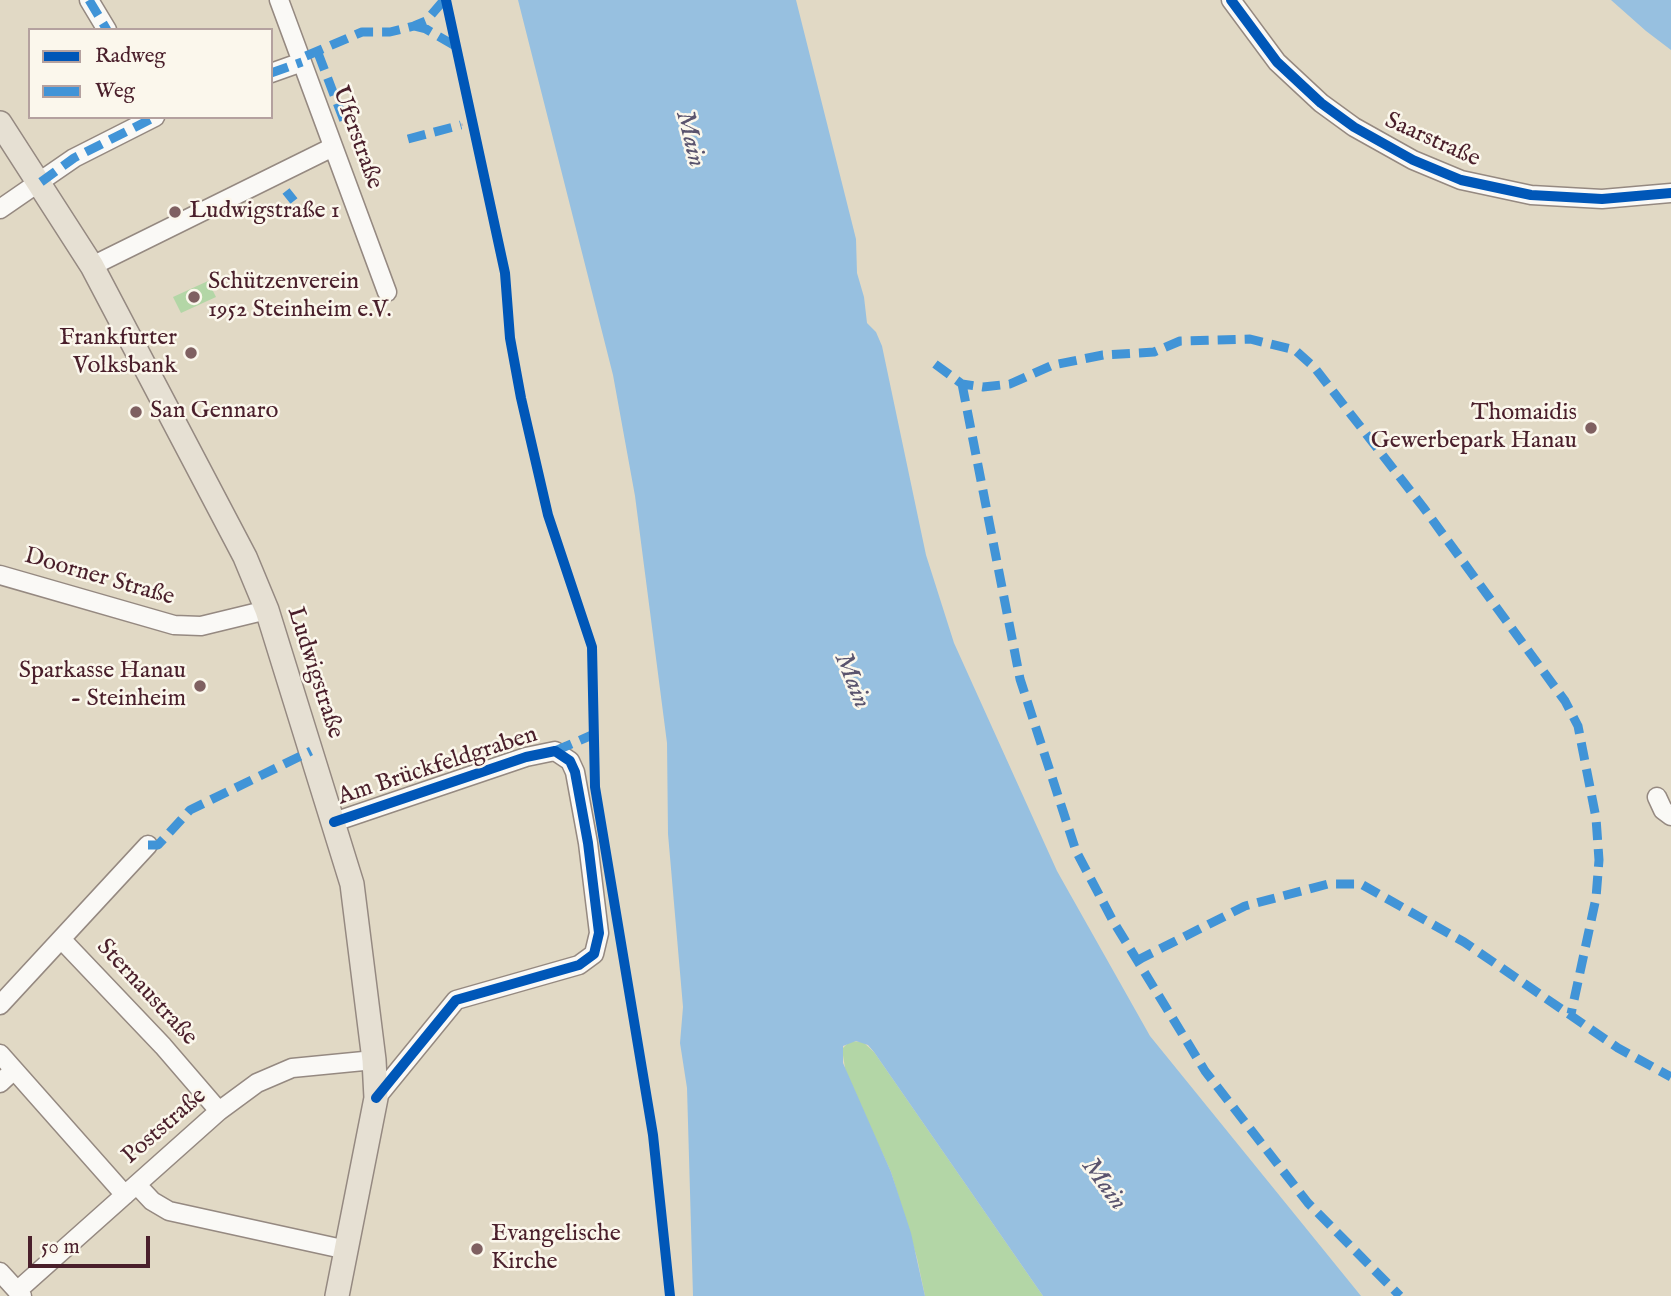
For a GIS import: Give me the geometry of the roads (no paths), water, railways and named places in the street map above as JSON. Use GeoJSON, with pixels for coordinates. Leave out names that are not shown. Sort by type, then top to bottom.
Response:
{"type":"FeatureCollection","features":[{"type":"Feature","properties":{"kind":"main road","name":"Ludwigstraße"},"geometry":{"type":"LineString","coordinates":[[0,123],[41,182],[92,266],[231,527],[267,610],[334,822],[355,900],[376,1098],[337,1296]]}},
{"type":"Feature","properties":{"kind":"street"},"geometry":{"type":"LineString","coordinates":[[89,0],[106,28]]}},
{"type":"Feature","properties":{"kind":"street","name":"Uferstraße"},"geometry":{"type":"LineString","coordinates":[[279,0],[387,292]]}},
{"type":"Feature","properties":{"kind":"street","name":"Saarstraße"},"geometry":{"type":"LineString","coordinates":[[1231,0],[1277,62],[1299,84],[1354,128],[1413,160],[1461,180],[1531,195],[1602,199],[1671,193]]}},
{"type":"Feature","properties":{"kind":"street"},"geometry":{"type":"LineString","coordinates":[[273,72],[302,62]]}},
{"type":"Feature","properties":{"kind":"street"},"geometry":{"type":"LineString","coordinates":[[0,209],[74,158],[151,119]]}},
{"type":"Feature","properties":{"kind":"street"},"geometry":{"type":"LineString","coordinates":[[92,266],[333,147]]}},
{"type":"Feature","properties":{"kind":"street","name":"Doorner Straße"},"geometry":{"type":"LineString","coordinates":[[0,575],[174,625],[201,626],[267,610]]}},
{"type":"Feature","properties":{"kind":"street","name":"Am Brückfeldgraben"},"geometry":{"type":"LineString","coordinates":[[334,822],[526,757],[555,751],[570,761],[575,772],[589,856],[599,933],[598,948],[590,958],[579,965],[456,1000],[376,1098]]}},
{"type":"Feature","properties":{"kind":"street"},"geometry":{"type":"LineString","coordinates":[[1657,797],[1663,810],[1671,816]]}},
{"type":"Feature","properties":{"kind":"street"},"geometry":{"type":"LineString","coordinates":[[0,1005],[63,941],[148,845]]}},
{"type":"Feature","properties":{"kind":"street","name":"Sternaustraße"},"geometry":{"type":"LineString","coordinates":[[63,941],[163,1046],[219,1111]]}},
{"type":"Feature","properties":{"kind":"street"},"geometry":{"type":"LineString","coordinates":[[0,1054],[131,1190],[169,1211],[347,1250]]}},
{"type":"Feature","properties":{"kind":"street","name":"Poststraße"},"geometry":{"type":"LineString","coordinates":[[19,1293],[219,1111],[257,1083],[286,1070],[374,1060]]}},
{"type":"Feature","properties":{"kind":"street"},"geometry":{"type":"LineString","coordinates":[[0,1083],[14,1070]]}},
{"type":"Feature","properties":{"kind":"street"},"geometry":{"type":"LineString","coordinates":[[0,1272],[19,1293]]}},
{"type":"Feature","properties":{"kind":"water","name":"Main"},"geometry":{"type":"Polygon","coordinates":[[[518,0],[796,0],[856,239],[857,273],[864,297],[867,323],[876,332],[882,346],[926,555],[954,643],[1057,871],[1150,1036],[1361,1296],[1043,1296],[874,1052],[868,1045],[856,1041],[843,1046],[843,1063],[891,1172],[911,1233],[925,1296],[693,1296],[687,1088],[680,1043],[683,1007],[668,834],[667,743],[635,496],[613,375],[518,0]]]}},
{"type":"Feature","properties":{"kind":"water"},"geometry":{"type":"Polygon","coordinates":[[[1611,0],[1671,0],[1671,50],[1646,31],[1611,0]]]}},
{"type":"Feature","properties":{"kind":"place","name":"Ludwigstraße 1"},"geometry":{"type":"Point","coordinates":[175,212]}},
{"type":"Feature","properties":{"kind":"place","name":"Schützenverein 1952 Steinheim e.V."},"geometry":{"type":"Point","coordinates":[194,297]}},
{"type":"Feature","properties":{"kind":"place","name":"Frankfurter Volksbank"},"geometry":{"type":"Point","coordinates":[191,353]}},
{"type":"Feature","properties":{"kind":"place","name":"San Gennaro"},"geometry":{"type":"Point","coordinates":[136,412]}},
{"type":"Feature","properties":{"kind":"place","name":"Thomaidis Gewerbepark Hanau"},"geometry":{"type":"Point","coordinates":[1591,428]}},
{"type":"Feature","properties":{"kind":"place","name":"Sparkasse Hanau - Steinheim"},"geometry":{"type":"Point","coordinates":[200,686]}},
{"type":"Feature","properties":{"kind":"place","name":"Evangelische Kirche"},"geometry":{"type":"Point","coordinates":[477,1249]}}]}
